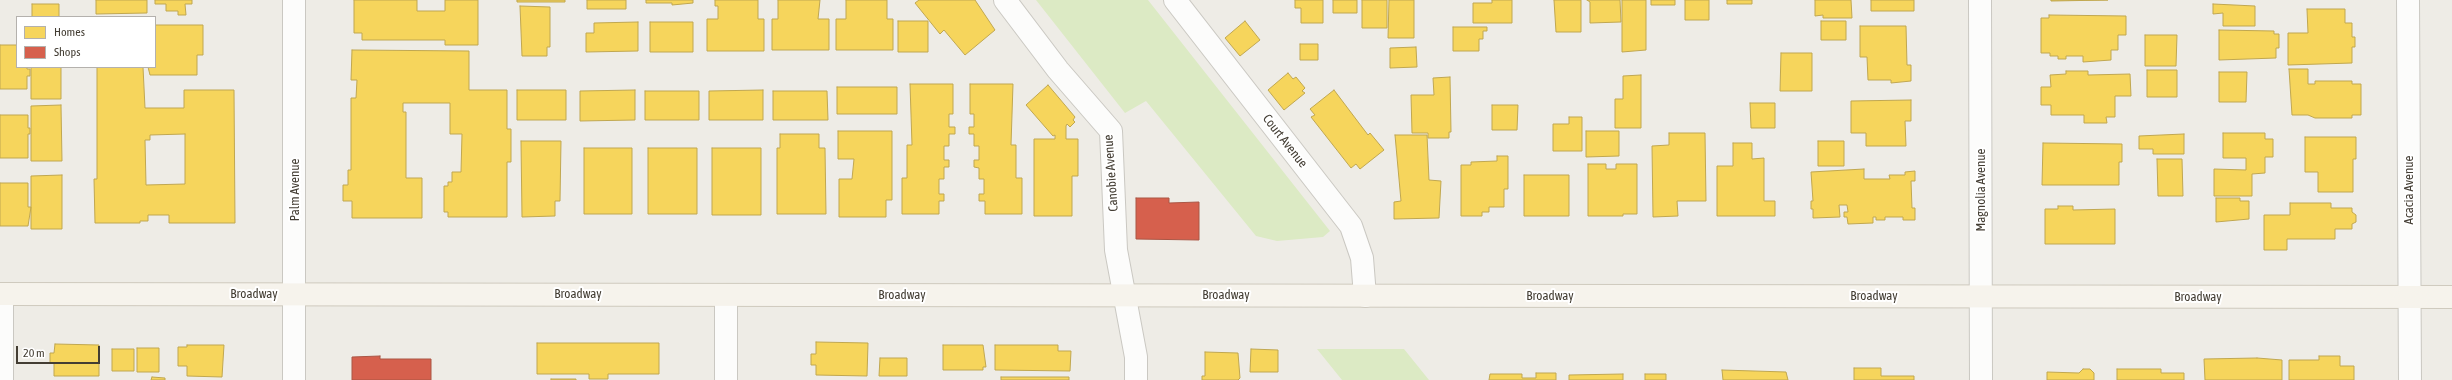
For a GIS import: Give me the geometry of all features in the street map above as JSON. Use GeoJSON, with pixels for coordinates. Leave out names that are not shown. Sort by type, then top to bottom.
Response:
{"type":"FeatureCollection","features":[{"type":"Feature","properties":{"kind":"street","name":"Palm Avenue"},"geometry":{"type":"LineString","coordinates":[[294,0],[294,380]]}},
{"type":"Feature","properties":{"kind":"street","name":"Canobie Avenue"},"geometry":{"type":"LineString","coordinates":[[1005,0],[1058,70],[1111,131],[1116,250],[1136,357],[1136,380]]}},
{"type":"Feature","properties":{"kind":"street","name":"Court Avenue"},"geometry":{"type":"LineString","coordinates":[[1175,0],[1351,226],[1362,258],[1365,296]]}},
{"type":"Feature","properties":{"kind":"street","name":"Magnolia Avenue"},"geometry":{"type":"LineString","coordinates":[[1980,0],[1982,380]]}},
{"type":"Feature","properties":{"kind":"street","name":"Acacia Avenue"},"geometry":{"type":"LineString","coordinates":[[2408,0],[2410,380]]}},
{"type":"Feature","properties":{"kind":"street","name":"Broadway"},"geometry":{"type":"LineString","coordinates":[[1,294],[2452,297]]}},
{"type":"Feature","properties":{"kind":"street"},"geometry":{"type":"LineString","coordinates":[[1,294],[2,380]]}},
{"type":"Feature","properties":{"kind":"street"},"geometry":{"type":"LineString","coordinates":[[726,295],[726,380]]}},
{"type":"Feature","properties":{"kind":"green space"},"geometry":{"type":"Polygon","coordinates":[[[1036,0],[1148,0],[1330,231],[1323,237],[1277,241],[1256,236],[1146,101],[1125,113],[1036,0]]]}},
{"type":"Feature","properties":{"kind":"green space"},"geometry":{"type":"Polygon","coordinates":[[[1317,349],[1404,349],[1429,380],[1342,380],[1317,349]]]}},
{"type":"Feature","properties":{"kind":"building: Homes"},"geometry":{"type":"Polygon","coordinates":[[[96,0],[147,0],[147,13],[96,14],[96,0]]]}},
{"type":"Feature","properties":{"kind":"building: Homes"},"geometry":{"type":"Polygon","coordinates":[[[155,0],[192,0],[192,4],[185,4],[186,15],[178,15],[178,11],[166,11],[166,4],[155,4],[155,0]]]}},
{"type":"Feature","properties":{"kind":"building: Homes"},"geometry":{"type":"Polygon","coordinates":[[[354,0],[417,0],[417,11],[445,11],[445,0],[478,0],[478,45],[445,45],[445,40],[362,40],[362,33],[354,33],[354,0]]]}},
{"type":"Feature","properties":{"kind":"building: Homes"},"geometry":{"type":"Polygon","coordinates":[[[517,0],[565,0],[565,2],[517,2],[517,0]]]}},
{"type":"Feature","properties":{"kind":"building: Homes"},"geometry":{"type":"Polygon","coordinates":[[[587,0],[626,0],[626,9],[587,9],[587,0]]]}},
{"type":"Feature","properties":{"kind":"building: Homes"},"geometry":{"type":"Polygon","coordinates":[[[646,0],[693,0],[693,3],[672,5],[672,3],[646,3],[646,0]]]}},
{"type":"Feature","properties":{"kind":"building: Homes"},"geometry":{"type":"Polygon","coordinates":[[[715,0],[758,0],[758,19],[764,19],[764,51],[707,51],[707,19],[718,19],[718,6],[715,6],[715,0]]]}},
{"type":"Feature","properties":{"kind":"building: Homes"},"geometry":{"type":"Polygon","coordinates":[[[778,0],[820,0],[818,19],[829,19],[829,50],[772,50],[772,19],[778,19],[778,0]]]}},
{"type":"Feature","properties":{"kind":"building: Homes"},"geometry":{"type":"Polygon","coordinates":[[[846,0],[887,0],[887,19],[893,19],[893,50],[836,50],[836,19],[846,19],[846,0]]]}},
{"type":"Feature","properties":{"kind":"building: Homes"},"geometry":{"type":"Polygon","coordinates":[[[919,0],[975,0],[995,30],[965,55],[944,30],[940,34],[915,3],[919,0]]]}},
{"type":"Feature","properties":{"kind":"building: Homes"},"geometry":{"type":"Polygon","coordinates":[[[1295,0],[1323,0],[1323,23],[1301,23],[1301,8],[1295,8],[1295,0]]]}},
{"type":"Feature","properties":{"kind":"building: Homes"},"geometry":{"type":"Polygon","coordinates":[[[1333,0],[1357,0],[1357,13],[1333,13],[1333,0]]]}},
{"type":"Feature","properties":{"kind":"building: Homes"},"geometry":{"type":"Polygon","coordinates":[[[1362,0],[1387,0],[1387,28],[1362,28],[1362,0]]]}},
{"type":"Feature","properties":{"kind":"building: Homes"},"geometry":{"type":"Polygon","coordinates":[[[1389,0],[1414,0],[1414,38],[1388,38],[1389,0]]]}},
{"type":"Feature","properties":{"kind":"building: Homes"},"geometry":{"type":"Polygon","coordinates":[[[1492,0],[1512,0],[1512,23],[1473,23],[1473,3],[1492,3],[1492,0]]]}},
{"type":"Feature","properties":{"kind":"building: Homes"},"geometry":{"type":"Polygon","coordinates":[[[1554,0],[1581,0],[1581,32],[1556,32],[1554,0]]]}},
{"type":"Feature","properties":{"kind":"building: Homes"},"geometry":{"type":"Polygon","coordinates":[[[1587,0],[1620,0],[1621,22],[1590,23],[1590,2],[1587,0]]]}},
{"type":"Feature","properties":{"kind":"building: Homes"},"geometry":{"type":"Polygon","coordinates":[[[1622,0],[1646,0],[1646,50],[1622,52],[1622,0]]]}},
{"type":"Feature","properties":{"kind":"building: Homes"},"geometry":{"type":"Polygon","coordinates":[[[1651,0],[1675,0],[1675,5],[1651,5],[1651,0]]]}},
{"type":"Feature","properties":{"kind":"building: Homes"},"geometry":{"type":"Polygon","coordinates":[[[1685,0],[1709,0],[1709,20],[1685,20],[1685,0]]]}},
{"type":"Feature","properties":{"kind":"building: Homes"},"geometry":{"type":"Polygon","coordinates":[[[1727,0],[1752,0],[1752,4],[1727,4],[1727,0]]]}},
{"type":"Feature","properties":{"kind":"building: Homes"},"geometry":{"type":"Polygon","coordinates":[[[1815,0],[1851,0],[1852,18],[1823,18],[1823,15],[1815,16],[1815,0]]]}},
{"type":"Feature","properties":{"kind":"building: Homes"},"geometry":{"type":"Polygon","coordinates":[[[1871,0],[1914,0],[1914,11],[1871,11],[1871,0]]]}},
{"type":"Feature","properties":{"kind":"building: Homes"},"geometry":{"type":"Polygon","coordinates":[[[2051,0],[2108,0],[2051,1],[2051,0]]]}},
{"type":"Feature","properties":{"kind":"building: Homes"},"geometry":{"type":"Polygon","coordinates":[[[32,4],[59,4],[59,16],[32,16],[32,4]]]}},
{"type":"Feature","properties":{"kind":"building: Homes"},"geometry":{"type":"Polygon","coordinates":[[[2213,4],[2255,6],[2255,26],[2223,26],[2223,13],[2213,14],[2213,4]]]}},
{"type":"Feature","properties":{"kind":"building: Homes"},"geometry":{"type":"Polygon","coordinates":[[[520,6],[550,7],[550,47],[547,47],[547,56],[522,56],[520,6]]]}},
{"type":"Feature","properties":{"kind":"building: Homes"},"geometry":{"type":"Polygon","coordinates":[[[2307,9],[2345,9],[2345,23],[2352,23],[2352,37],[2355,37],[2355,47],[2352,47],[2352,63],[2288,65],[2288,33],[2308,33],[2307,9]]]}},
{"type":"Feature","properties":{"kind":"building: Homes"},"geometry":{"type":"Polygon","coordinates":[[[2049,15],[2126,16],[2126,35],[2118,35],[2118,50],[2111,50],[2111,60],[2083,62],[2083,56],[2066,56],[2066,59],[2058,59],[2058,56],[2050,56],[2050,53],[2041,53],[2041,18],[2049,18],[2049,15]]]}},
{"type":"Feature","properties":{"kind":"building: Homes"},"geometry":{"type":"Polygon","coordinates":[[[898,21],[928,21],[928,52],[898,52],[898,21]]]}},
{"type":"Feature","properties":{"kind":"building: Homes"},"geometry":{"type":"Polygon","coordinates":[[[1245,21],[1260,40],[1240,56],[1225,38],[1245,21]]]}},
{"type":"Feature","properties":{"kind":"building: Homes"},"geometry":{"type":"Polygon","coordinates":[[[1821,21],[1846,21],[1846,40],[1821,40],[1821,21]]]}},
{"type":"Feature","properties":{"kind":"building: Homes"},"geometry":{"type":"Polygon","coordinates":[[[638,22],[638,51],[586,52],[586,33],[594,33],[594,23],[638,22]]]}},
{"type":"Feature","properties":{"kind":"building: Homes"},"geometry":{"type":"Polygon","coordinates":[[[650,22],[693,22],[693,52],[650,52],[650,22]]]}},
{"type":"Feature","properties":{"kind":"building: Homes"},"geometry":{"type":"Polygon","coordinates":[[[156,25],[203,25],[203,55],[197,55],[197,75],[150,75],[148,68],[156,68],[156,25]]]}},
{"type":"Feature","properties":{"kind":"building: Homes"},"geometry":{"type":"Polygon","coordinates":[[[1860,26],[1906,26],[1907,65],[1911,65],[1911,81],[1891,83],[1891,80],[1868,80],[1867,57],[1860,57],[1860,26]]]}},
{"type":"Feature","properties":{"kind":"building: Homes"},"geometry":{"type":"Polygon","coordinates":[[[1453,27],[1487,27],[1487,31],[1483,31],[1483,39],[1479,39],[1479,51],[1453,51],[1453,27]]]}},
{"type":"Feature","properties":{"kind":"building: Homes"},"geometry":{"type":"Polygon","coordinates":[[[2219,30],[2274,31],[2274,34],[2279,34],[2279,48],[2276,48],[2276,58],[2219,60],[2219,30]]]}},
{"type":"Feature","properties":{"kind":"building: Homes"},"geometry":{"type":"Polygon","coordinates":[[[2145,35],[2177,35],[2176,66],[2145,66],[2145,35]]]}},
{"type":"Feature","properties":{"kind":"building: Homes"},"geometry":{"type":"Polygon","coordinates":[[[1300,44],[1318,44],[1318,60],[1300,60],[1300,44]]]}},
{"type":"Feature","properties":{"kind":"building: Homes"},"geometry":{"type":"Polygon","coordinates":[[[0,45],[16,45],[16,68],[30,69],[30,76],[27,76],[27,89],[0,89],[0,45]]]}},
{"type":"Feature","properties":{"kind":"building: Homes"},"geometry":{"type":"Polygon","coordinates":[[[1416,47],[1417,67],[1390,68],[1390,48],[1416,47]]]}},
{"type":"Feature","properties":{"kind":"building: Homes"},"geometry":{"type":"Polygon","coordinates":[[[352,50],[469,51],[469,90],[507,90],[507,129],[511,129],[511,162],[507,162],[507,217],[448,217],[448,212],[444,212],[444,186],[448,186],[448,182],[452,182],[452,172],[461,172],[462,134],[450,134],[450,103],[403,103],[403,112],[406,112],[406,178],[422,178],[422,218],[352,218],[352,201],[343,201],[343,185],[348,185],[348,170],[351,170],[351,98],[356,98],[357,80],[351,80],[352,50]]]}},
{"type":"Feature","properties":{"kind":"building: Homes"},"geometry":{"type":"Polygon","coordinates":[[[1781,53],[1812,53],[1812,91],[1780,91],[1781,53]]]}},
{"type":"Feature","properties":{"kind":"building: Homes"},"geometry":{"type":"Polygon","coordinates":[[[31,68],[61,68],[61,99],[31,99],[31,68]]]}},
{"type":"Feature","properties":{"kind":"building: Homes"},"geometry":{"type":"Polygon","coordinates":[[[97,68],[143,68],[145,108],[184,108],[184,90],[234,90],[235,223],[169,223],[169,215],[148,215],[148,221],[140,221],[140,223],[95,223],[94,179],[97,179],[97,68]],[[185,134],[150,135],[150,140],[145,140],[146,185],[185,184],[185,134]]]}},
{"type":"Feature","properties":{"kind":"building: Homes"},"geometry":{"type":"Polygon","coordinates":[[[2289,69],[2308,69],[2308,84],[2315,84],[2315,81],[2352,81],[2352,84],[2361,84],[2361,115],[2352,115],[2352,118],[2315,118],[2308,115],[2292,115],[2289,69]]]}},
{"type":"Feature","properties":{"kind":"building: Homes"},"geometry":{"type":"Polygon","coordinates":[[[2147,70],[2177,70],[2177,97],[2147,97],[2147,70]]]}},
{"type":"Feature","properties":{"kind":"building: Homes"},"geometry":{"type":"Polygon","coordinates":[[[2066,71],[2088,71],[2088,75],[2130,74],[2131,96],[2115,96],[2115,117],[2106,117],[2107,123],[2084,123],[2084,115],[2051,115],[2051,105],[2041,105],[2041,87],[2051,87],[2050,75],[2066,74],[2066,71]]]}},
{"type":"Feature","properties":{"kind":"building: Homes"},"geometry":{"type":"Polygon","coordinates":[[[2219,72],[2247,72],[2246,102],[2219,102],[2219,72]]]}},
{"type":"Feature","properties":{"kind":"building: Homes"},"geometry":{"type":"Polygon","coordinates":[[[1288,73],[1293,79],[1296,77],[1305,88],[1302,91],[1305,93],[1284,110],[1268,90],[1288,73]]]}},
{"type":"Feature","properties":{"kind":"building: Homes"},"geometry":{"type":"Polygon","coordinates":[[[1641,75],[1641,128],[1615,128],[1615,99],[1623,99],[1623,76],[1641,75]]]}},
{"type":"Feature","properties":{"kind":"building: Homes"},"geometry":{"type":"Polygon","coordinates":[[[1450,77],[1451,132],[1449,132],[1449,138],[1428,138],[1428,133],[1412,133],[1411,95],[1434,95],[1433,78],[1450,77]]]}},
{"type":"Feature","properties":{"kind":"building: Homes"},"geometry":{"type":"Polygon","coordinates":[[[910,84],[953,84],[953,114],[949,114],[949,127],[955,127],[955,134],[949,134],[949,146],[944,146],[944,160],[949,160],[949,167],[944,167],[944,179],[939,179],[939,194],[944,194],[944,201],[939,201],[939,214],[902,214],[902,178],[907,178],[907,145],[912,145],[910,84]]]}},
{"type":"Feature","properties":{"kind":"building: Homes"},"geometry":{"type":"Polygon","coordinates":[[[970,84],[1013,84],[1011,145],[1016,145],[1016,178],[1022,178],[1022,214],[985,214],[985,201],[979,201],[979,194],[984,194],[984,179],[979,179],[979,168],[974,167],[974,160],[979,160],[979,146],[974,146],[974,134],[969,134],[969,127],[974,127],[974,114],[970,114],[970,84]]]}},
{"type":"Feature","properties":{"kind":"building: Homes"},"geometry":{"type":"Polygon","coordinates":[[[1048,85],[1075,117],[1073,120],[1075,122],[1070,127],[1067,124],[1066,126],[1066,139],[1078,139],[1078,176],[1072,176],[1072,216],[1034,216],[1034,139],[1055,139],[1055,135],[1053,136],[1026,105],[1048,85]]]}},
{"type":"Feature","properties":{"kind":"building: Homes"},"geometry":{"type":"Polygon","coordinates":[[[837,87],[897,87],[897,114],[837,114],[837,87]]]}},
{"type":"Feature","properties":{"kind":"building: Homes"},"geometry":{"type":"Polygon","coordinates":[[[517,90],[566,90],[566,120],[517,120],[517,90]]]}},
{"type":"Feature","properties":{"kind":"building: Homes"},"geometry":{"type":"Polygon","coordinates":[[[635,90],[635,120],[580,121],[580,91],[635,90]]]}},
{"type":"Feature","properties":{"kind":"building: Homes"},"geometry":{"type":"Polygon","coordinates":[[[763,90],[763,120],[709,120],[709,91],[763,90]]]}},
{"type":"Feature","properties":{"kind":"building: Homes"},"geometry":{"type":"Polygon","coordinates":[[[1334,90],[1368,135],[1370,133],[1384,150],[1360,169],[1356,164],[1351,168],[1311,117],[1315,115],[1310,109],[1334,90]]]}},
{"type":"Feature","properties":{"kind":"building: Homes"},"geometry":{"type":"Polygon","coordinates":[[[645,91],[699,91],[699,120],[645,120],[645,91]]]}},
{"type":"Feature","properties":{"kind":"building: Homes"},"geometry":{"type":"Polygon","coordinates":[[[773,91],[827,91],[828,120],[773,120],[773,91]]]}},
{"type":"Feature","properties":{"kind":"building: Homes"},"geometry":{"type":"Polygon","coordinates":[[[1911,100],[1911,121],[1905,121],[1906,146],[1866,146],[1866,133],[1851,133],[1851,101],[1911,100]]]}},
{"type":"Feature","properties":{"kind":"building: Homes"},"geometry":{"type":"Polygon","coordinates":[[[1750,103],[1775,103],[1775,128],[1751,128],[1750,103]]]}},
{"type":"Feature","properties":{"kind":"building: Homes"},"geometry":{"type":"Polygon","coordinates":[[[61,105],[62,161],[31,161],[31,106],[61,105]]]}},
{"type":"Feature","properties":{"kind":"building: Homes"},"geometry":{"type":"Polygon","coordinates":[[[1492,105],[1518,105],[1517,130],[1492,130],[1492,105]]]}},
{"type":"Feature","properties":{"kind":"building: Homes"},"geometry":{"type":"Polygon","coordinates":[[[0,115],[28,115],[28,128],[30,128],[30,134],[28,134],[28,158],[0,158],[0,115]]]}},
{"type":"Feature","properties":{"kind":"building: Homes"},"geometry":{"type":"Polygon","coordinates":[[[1569,117],[1582,117],[1582,151],[1553,151],[1553,124],[1569,124],[1569,117]]]}},
{"type":"Feature","properties":{"kind":"building: Homes"},"geometry":{"type":"Polygon","coordinates":[[[838,131],[892,131],[892,200],[886,200],[886,217],[839,217],[839,179],[852,179],[854,159],[838,159],[838,131]]]}},
{"type":"Feature","properties":{"kind":"building: Homes"},"geometry":{"type":"Polygon","coordinates":[[[1586,131],[1619,131],[1619,156],[1586,157],[1586,131]]]}},
{"type":"Feature","properties":{"kind":"building: Homes"},"geometry":{"type":"Polygon","coordinates":[[[1669,133],[1705,133],[1706,201],[1677,201],[1678,216],[1653,217],[1652,146],[1669,145],[1669,133]]]}},
{"type":"Feature","properties":{"kind":"building: Homes"},"geometry":{"type":"Polygon","coordinates":[[[2223,133],[2265,133],[2265,139],[2273,139],[2273,157],[2265,157],[2265,173],[2252,174],[2252,196],[2214,196],[2214,169],[2246,170],[2246,158],[2223,158],[2223,133]]]}},
{"type":"Feature","properties":{"kind":"building: Homes"},"geometry":{"type":"Polygon","coordinates":[[[780,134],[819,134],[819,148],[825,148],[826,214],[777,214],[777,148],[780,148],[780,134]]]}},
{"type":"Feature","properties":{"kind":"building: Homes"},"geometry":{"type":"Polygon","coordinates":[[[2184,134],[2184,154],[2153,154],[2153,149],[2139,149],[2139,136],[2184,134]]]}},
{"type":"Feature","properties":{"kind":"building: Homes"},"geometry":{"type":"Polygon","coordinates":[[[1395,135],[1427,135],[1429,180],[1441,181],[1439,218],[1394,219],[1394,202],[1401,201],[1395,135]]]}},
{"type":"Feature","properties":{"kind":"building: Homes"},"geometry":{"type":"Polygon","coordinates":[[[2305,137],[2356,137],[2356,159],[2353,159],[2353,192],[2318,192],[2318,172],[2305,172],[2305,137]]]}},
{"type":"Feature","properties":{"kind":"building: Homes"},"geometry":{"type":"Polygon","coordinates":[[[521,141],[561,141],[560,201],[555,201],[555,216],[522,217],[521,141]]]}},
{"type":"Feature","properties":{"kind":"building: Homes"},"geometry":{"type":"Polygon","coordinates":[[[1818,141],[1844,141],[1844,166],[1818,166],[1818,141]]]}},
{"type":"Feature","properties":{"kind":"building: Homes"},"geometry":{"type":"Polygon","coordinates":[[[1733,143],[1752,143],[1752,159],[1764,158],[1764,201],[1775,201],[1775,216],[1717,216],[1717,166],[1733,166],[1733,143]]]}},
{"type":"Feature","properties":{"kind":"building: Homes"},"geometry":{"type":"Polygon","coordinates":[[[2043,143],[2122,144],[2122,162],[2119,162],[2119,185],[2042,185],[2043,143]]]}},
{"type":"Feature","properties":{"kind":"building: Homes"},"geometry":{"type":"Polygon","coordinates":[[[584,148],[632,148],[632,214],[584,214],[584,148]]]}},
{"type":"Feature","properties":{"kind":"building: Homes"},"geometry":{"type":"Polygon","coordinates":[[[648,148],[697,148],[697,214],[648,214],[648,148]]]}},
{"type":"Feature","properties":{"kind":"building: Homes"},"geometry":{"type":"Polygon","coordinates":[[[712,148],[761,148],[761,215],[712,215],[712,148]]]}},
{"type":"Feature","properties":{"kind":"building: Homes"},"geometry":{"type":"Polygon","coordinates":[[[1497,156],[1508,156],[1508,189],[1504,189],[1504,207],[1489,207],[1489,212],[1482,212],[1482,216],[1461,216],[1461,165],[1471,165],[1471,162],[1497,161],[1497,156]]]}},
{"type":"Feature","properties":{"kind":"building: Homes"},"geometry":{"type":"Polygon","coordinates":[[[2157,159],[2182,159],[2183,196],[2158,196],[2157,159]]]}},
{"type":"Feature","properties":{"kind":"building: Homes"},"geometry":{"type":"Polygon","coordinates":[[[1588,164],[1606,164],[1606,169],[1616,169],[1616,164],[1637,164],[1637,214],[1623,214],[1623,216],[1588,216],[1588,164]]]}},
{"type":"Feature","properties":{"kind":"building: Homes"},"geometry":{"type":"Polygon","coordinates":[[[1864,169],[1864,179],[1890,179],[1889,175],[1905,175],[1905,172],[1915,171],[1915,181],[1911,181],[1912,208],[1915,208],[1915,220],[1903,220],[1903,217],[1885,217],[1885,220],[1876,220],[1876,217],[1873,217],[1873,223],[1848,224],[1847,217],[1844,217],[1844,212],[1848,212],[1847,205],[1839,205],[1840,217],[1813,218],[1813,209],[1811,209],[1811,201],[1813,201],[1811,172],[1864,169]]]}},
{"type":"Feature","properties":{"kind":"building: Homes"},"geometry":{"type":"Polygon","coordinates":[[[62,175],[62,229],[31,229],[31,176],[62,175]]]}},
{"type":"Feature","properties":{"kind":"building: Homes"},"geometry":{"type":"Polygon","coordinates":[[[1524,175],[1569,175],[1569,216],[1524,216],[1524,175]]]}},
{"type":"Feature","properties":{"kind":"building: Homes"},"geometry":{"type":"Polygon","coordinates":[[[0,183],[28,183],[28,207],[31,207],[28,226],[0,226],[0,183]]]}},
{"type":"Feature","properties":{"kind":"building: Homes"},"geometry":{"type":"Polygon","coordinates":[[[2216,198],[2240,198],[2240,201],[2249,201],[2249,219],[2216,222],[2216,198]]]}},
{"type":"Feature","properties":{"kind":"building: Homes"},"geometry":{"type":"Polygon","coordinates":[[[2290,203],[2331,203],[2331,208],[2352,208],[2352,212],[2356,215],[2356,222],[2352,224],[2352,229],[2335,229],[2335,239],[2287,239],[2287,250],[2264,250],[2264,215],[2290,215],[2290,203]]]}},
{"type":"Feature","properties":{"kind":"building: Homes"},"geometry":{"type":"Polygon","coordinates":[[[2058,206],[2073,206],[2073,210],[2115,209],[2115,244],[2045,244],[2045,209],[2058,209],[2058,206]]]}},
{"type":"Feature","properties":{"kind":"building: Homes"},"geometry":{"type":"Polygon","coordinates":[[[816,342],[868,343],[867,376],[816,375],[816,365],[811,365],[811,354],[816,354],[816,342]]]}},
{"type":"Feature","properties":{"kind":"building: Homes"},"geometry":{"type":"Polygon","coordinates":[[[537,343],[659,343],[659,374],[608,374],[608,379],[589,379],[589,374],[537,374],[537,343]]]}},
{"type":"Feature","properties":{"kind":"building: Homes"},"geometry":{"type":"Polygon","coordinates":[[[55,344],[99,345],[99,376],[54,376],[54,363],[50,363],[50,353],[54,353],[55,344]]]}},
{"type":"Feature","properties":{"kind":"building: Homes"},"geometry":{"type":"Polygon","coordinates":[[[187,345],[224,345],[222,377],[187,376],[187,366],[178,366],[178,347],[187,347],[187,345]]]}},
{"type":"Feature","properties":{"kind":"building: Homes"},"geometry":{"type":"Polygon","coordinates":[[[943,345],[983,345],[986,367],[983,367],[983,370],[943,370],[943,345]]]}},
{"type":"Feature","properties":{"kind":"building: Homes"},"geometry":{"type":"Polygon","coordinates":[[[995,345],[1058,345],[1058,351],[1071,351],[1070,371],[995,370],[995,345]]]}},
{"type":"Feature","properties":{"kind":"building: Homes"},"geometry":{"type":"Polygon","coordinates":[[[137,348],[159,348],[159,372],[137,372],[137,348]]]}},
{"type":"Feature","properties":{"kind":"building: Homes"},"geometry":{"type":"Polygon","coordinates":[[[112,349],[134,349],[134,371],[112,371],[112,349]]]}},
{"type":"Feature","properties":{"kind":"building: Homes"},"geometry":{"type":"Polygon","coordinates":[[[1251,349],[1278,350],[1278,372],[1250,372],[1251,349]]]}},
{"type":"Feature","properties":{"kind":"building: Homes"},"geometry":{"type":"Polygon","coordinates":[[[1205,352],[1238,353],[1240,378],[1238,380],[1202,380],[1202,376],[1205,376],[1205,352]]]}},
{"type":"Feature","properties":{"kind":"building: Homes"},"geometry":{"type":"Polygon","coordinates":[[[2319,356],[2340,356],[2340,366],[2354,366],[2354,380],[2289,380],[2289,360],[2319,360],[2319,356]]]}},
{"type":"Feature","properties":{"kind":"building: Homes"},"geometry":{"type":"Polygon","coordinates":[[[880,358],[907,358],[907,376],[879,376],[880,358]]]}},
{"type":"Feature","properties":{"kind":"building: Homes"},"geometry":{"type":"Polygon","coordinates":[[[2257,358],[2282,360],[2282,380],[2205,380],[2204,359],[2257,358]]]}},
{"type":"Feature","properties":{"kind":"building: Homes"},"geometry":{"type":"Polygon","coordinates":[[[1854,368],[1881,368],[1881,376],[1914,376],[1914,380],[1854,380],[1854,368]]]}},
{"type":"Feature","properties":{"kind":"building: Homes"},"geometry":{"type":"Polygon","coordinates":[[[2083,369],[2090,369],[2094,373],[2094,380],[2047,380],[2047,372],[2079,373],[2083,369]]]}},
{"type":"Feature","properties":{"kind":"building: Homes"},"geometry":{"type":"Polygon","coordinates":[[[2117,369],[2161,369],[2161,373],[2184,373],[2184,380],[2117,380],[2117,369]]]}},
{"type":"Feature","properties":{"kind":"building: Homes"},"geometry":{"type":"Polygon","coordinates":[[[1722,370],[1786,372],[1788,380],[1723,380],[1722,370]]]}},
{"type":"Feature","properties":{"kind":"building: Homes"},"geometry":{"type":"Polygon","coordinates":[[[1536,373],[1556,373],[1556,380],[1489,380],[1490,374],[1522,374],[1522,378],[1536,378],[1536,373]]]}},
{"type":"Feature","properties":{"kind":"building: Homes"},"geometry":{"type":"Polygon","coordinates":[[[1623,374],[1623,380],[1569,380],[1569,375],[1623,374]]]}},
{"type":"Feature","properties":{"kind":"building: Homes"},"geometry":{"type":"Polygon","coordinates":[[[1645,374],[1666,374],[1666,380],[1645,380],[1645,374]]]}},
{"type":"Feature","properties":{"kind":"building: Homes"},"geometry":{"type":"Polygon","coordinates":[[[152,377],[165,378],[165,380],[151,380],[152,377]]]}},
{"type":"Feature","properties":{"kind":"building: Homes"},"geometry":{"type":"Polygon","coordinates":[[[1001,377],[1069,377],[1069,380],[1001,380],[1001,377]]]}},
{"type":"Feature","properties":{"kind":"building: Homes"},"geometry":{"type":"Polygon","coordinates":[[[576,379],[576,380],[551,380],[576,379]]]}},
{"type":"Feature","properties":{"kind":"building: Shops"},"geometry":{"type":"Polygon","coordinates":[[[1136,198],[1169,198],[1169,203],[1199,202],[1199,240],[1136,239],[1136,198]]]}},
{"type":"Feature","properties":{"kind":"building: Shops"},"geometry":{"type":"Polygon","coordinates":[[[380,356],[380,359],[431,359],[431,380],[352,380],[352,357],[380,356]]]}}]}
